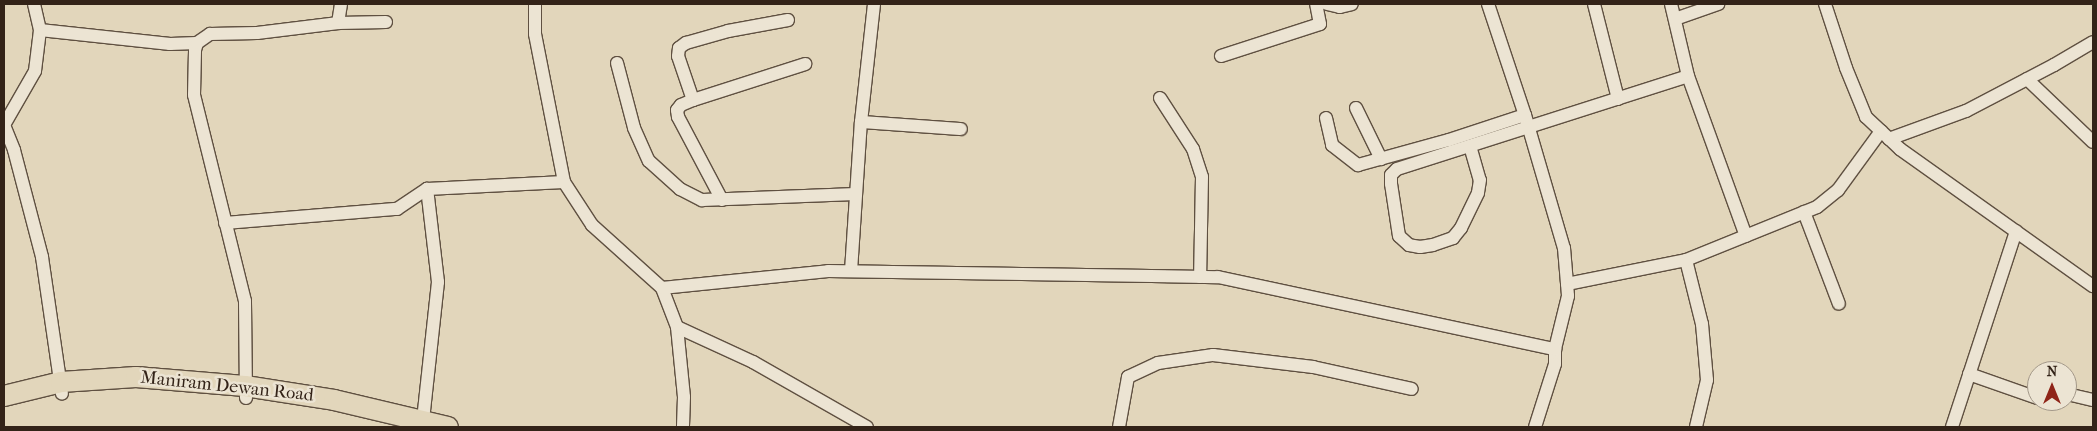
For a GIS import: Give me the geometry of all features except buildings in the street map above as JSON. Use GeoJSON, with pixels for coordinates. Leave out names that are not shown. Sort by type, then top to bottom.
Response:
{"type":"FeatureCollection","features":[{"type":"Feature","properties":{"kind":"main road","name":"Maniram Dewan Road"},"geometry":{"type":"LineString","coordinates":[[4,396],[136,376],[245,392],[334,400],[448,427]]}},
{"type":"Feature","properties":{"kind":"main road","name":"Maniram Dewan Road"},"geometry":{"type":"LineString","coordinates":[[4,408],[62,388]]}},
{"type":"Feature","properties":{"kind":"main road","name":"Maniram Dewan Road"},"geometry":{"type":"LineString","coordinates":[[245,392],[402,427]]}},
{"type":"Feature","properties":{"kind":"street"},"geometry":{"type":"LineString","coordinates":[[34,4],[40,30],[35,71],[4,125],[14,150],[42,257],[62,388]]}},
{"type":"Feature","properties":{"kind":"street"},"geometry":{"type":"LineString","coordinates":[[338,23],[341,4]]}},
{"type":"Feature","properties":{"kind":"street"},"geometry":{"type":"LineString","coordinates":[[535,4],[535,34],[564,182],[592,225],[662,288],[677,327],[684,397],[683,427]]}},
{"type":"Feature","properties":{"kind":"street"},"geometry":{"type":"LineString","coordinates":[[851,271],[861,122],[874,4]]}},
{"type":"Feature","properties":{"kind":"street"},"geometry":{"type":"LineString","coordinates":[[1221,56],[1320,24],[1316,4]]}},
{"type":"Feature","properties":{"kind":"street"},"geometry":{"type":"LineString","coordinates":[[1327,4],[1340,7],[1352,4]]}},
{"type":"Feature","properties":{"kind":"street"},"geometry":{"type":"LineString","coordinates":[[1488,4],[1527,121],[1564,248],[1568,296],[1555,349],[1555,364],[1535,427]]}},
{"type":"Feature","properties":{"kind":"street"},"geometry":{"type":"LineString","coordinates":[[1594,4],[1618,99]]}},
{"type":"Feature","properties":{"kind":"street"},"geometry":{"type":"LineString","coordinates":[[1672,4],[1688,76],[1746,236]]}},
{"type":"Feature","properties":{"kind":"street"},"geometry":{"type":"LineString","coordinates":[[1675,19],[1718,4]]}},
{"type":"Feature","properties":{"kind":"street"},"geometry":{"type":"LineString","coordinates":[[1825,4],[1846,68],[1866,117],[1900,150],[2093,286]]}},
{"type":"Feature","properties":{"kind":"street"},"geometry":{"type":"LineString","coordinates":[[693,100],[678,56],[679,48],[686,43],[728,31],[788,20]]}},
{"type":"Feature","properties":{"kind":"street"},"geometry":{"type":"LineString","coordinates":[[40,30],[170,44],[197,43],[210,34],[257,33],[338,23],[386,22]]}},
{"type":"Feature","properties":{"kind":"street"},"geometry":{"type":"LineString","coordinates":[[1567,284],[1686,260],[1817,207],[1838,190],[1885,135],[1966,111],[2093,42]]}},
{"type":"Feature","properties":{"kind":"street"},"geometry":{"type":"LineString","coordinates":[[197,43],[195,50],[194,95],[245,301],[245,392]]}},
{"type":"Feature","properties":{"kind":"street"},"geometry":{"type":"LineString","coordinates":[[617,63],[634,128],[649,161],[680,189],[702,200],[856,194]]}},
{"type":"Feature","properties":{"kind":"street"},"geometry":{"type":"LineString","coordinates":[[722,200],[678,117],[677,110],[681,104],[805,64]]}},
{"type":"Feature","properties":{"kind":"street"},"geometry":{"type":"LineString","coordinates":[[1326,118],[1332,145],[1358,165],[1449,140],[1618,99],[1688,76]]}},
{"type":"Feature","properties":{"kind":"street"},"geometry":{"type":"LineString","coordinates":[[2028,79],[2093,142]]}},
{"type":"Feature","properties":{"kind":"street"},"geometry":{"type":"LineString","coordinates":[[1160,98],[1193,149],[1202,177],[1200,277]]}},
{"type":"Feature","properties":{"kind":"street"},"geometry":{"type":"LineString","coordinates":[[1356,108],[1381,159]]}},
{"type":"Feature","properties":{"kind":"street"},"geometry":{"type":"LineString","coordinates":[[1470,146],[1480,180],[1478,193],[1461,228],[1453,238],[1433,245],[1410,245],[1399,236],[1391,184],[1391,175],[1397,168],[1470,146],[1527,121]]}},
{"type":"Feature","properties":{"kind":"street"},"geometry":{"type":"LineString","coordinates":[[861,122],[961,129]]}},
{"type":"Feature","properties":{"kind":"street"},"geometry":{"type":"LineString","coordinates":[[225,223],[397,209],[427,190],[564,182]]}},
{"type":"Feature","properties":{"kind":"street"},"geometry":{"type":"LineString","coordinates":[[423,420],[438,282],[427,190]]}},
{"type":"Feature","properties":{"kind":"street"},"geometry":{"type":"LineString","coordinates":[[1804,212],[1839,304]]}},
{"type":"Feature","properties":{"kind":"street"},"geometry":{"type":"LineString","coordinates":[[1952,427],[1988,324],[2016,231]]}},
{"type":"Feature","properties":{"kind":"street"},"geometry":{"type":"LineString","coordinates":[[1686,260],[1702,324],[1706,380],[1696,427]]}},
{"type":"Feature","properties":{"kind":"street"},"geometry":{"type":"LineString","coordinates":[[662,288],[828,271],[1218,277],[1555,349]]}},
{"type":"Feature","properties":{"kind":"street"},"geometry":{"type":"LineString","coordinates":[[677,327],[753,362],[867,427]]}},
{"type":"Feature","properties":{"kind":"street"},"geometry":{"type":"LineString","coordinates":[[1119,427],[1128,377],[1158,363],[1213,355],[1313,367],[1412,389]]}},
{"type":"Feature","properties":{"kind":"street"},"geometry":{"type":"LineString","coordinates":[[1969,374],[2027,395]]}},
{"type":"Feature","properties":{"kind":"street"},"geometry":{"type":"LineString","coordinates":[[2077,396],[2093,400]]}}]}
